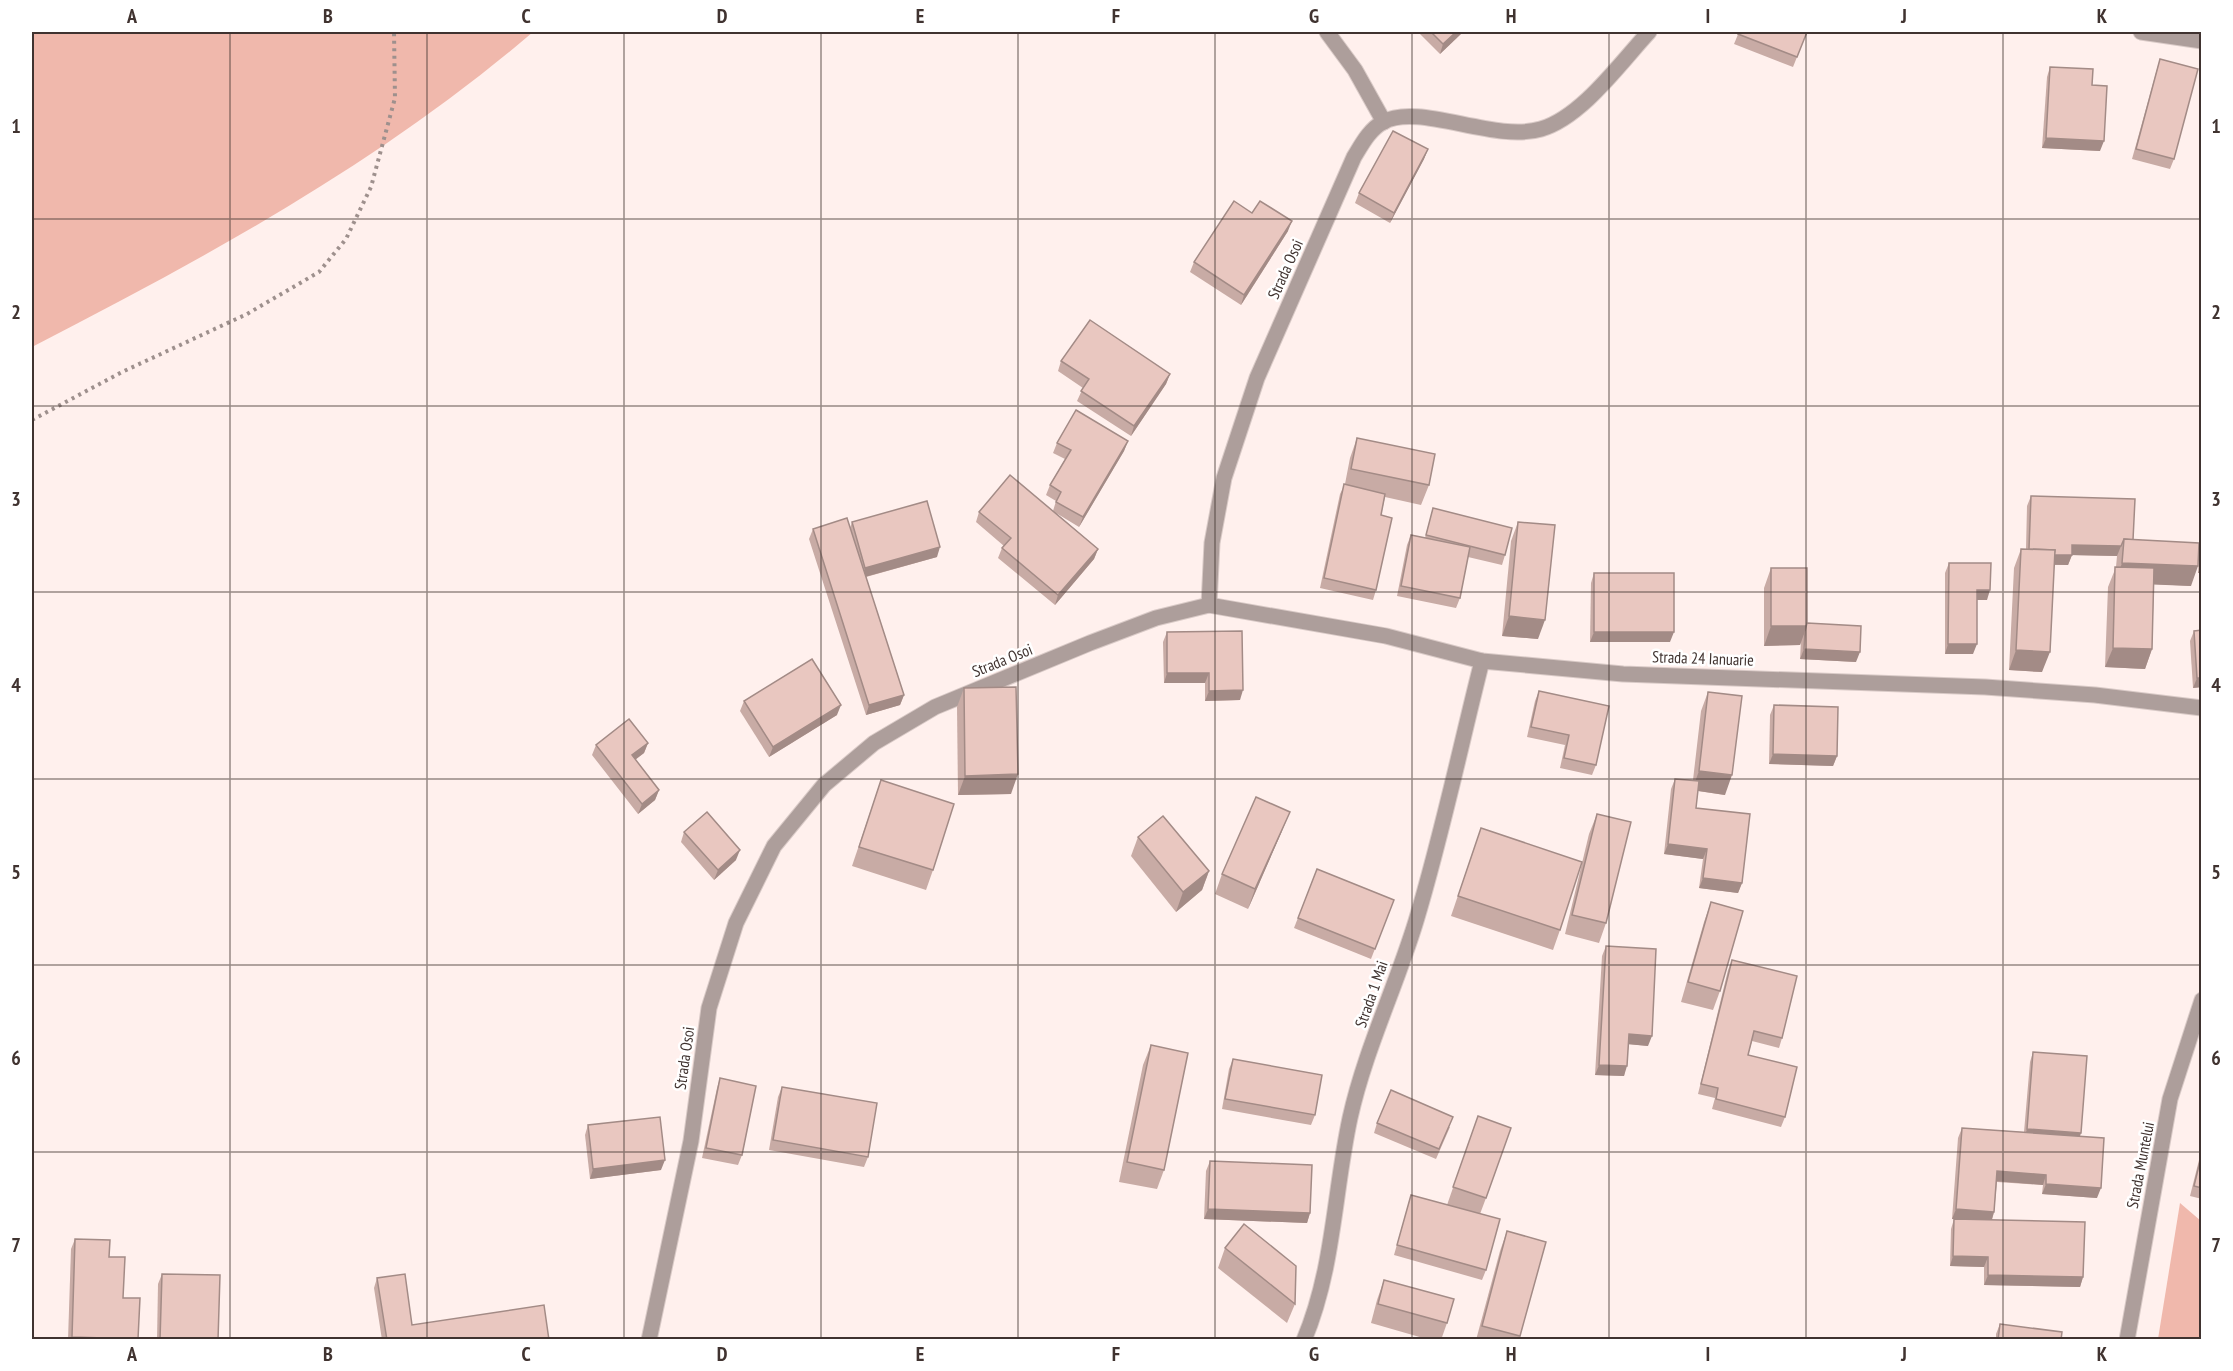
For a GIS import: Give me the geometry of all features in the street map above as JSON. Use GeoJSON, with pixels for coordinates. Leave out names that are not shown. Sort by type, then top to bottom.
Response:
{"type":"FeatureCollection","features":[{"type":"Feature","properties":{"kind":"street"},"geometry":{"type":"LineString","coordinates":[[1327,32],[1355,70],[1384,122],[1402,117],[1499,133],[1523,133],[1542,129],[1561,120],[1584,101],[1649,32]]}},
{"type":"Feature","properties":{"kind":"street"},"geometry":{"type":"LineString","coordinates":[[2141,32],[2202,41]]}},
{"type":"Feature","properties":{"kind":"street","name":"Strada Osoi"},"geometry":{"type":"LineString","coordinates":[[649,1340],[691,1141],[709,1008],[736,923],[774,846],[824,785],[874,743],[935,707],[1156,618],[1209,605],[1212,543],[1224,478],[1257,378],[1354,157],[1368,135],[1384,122]]}},
{"type":"Feature","properties":{"kind":"street","name":"Strada 24 Ianuarie"},"geometry":{"type":"LineString","coordinates":[[1209,605],[1386,636],[1482,661],[1623,674],[1985,687],[2095,695],[2202,708]]}},
{"type":"Feature","properties":{"kind":"street","name":"Strada 1 Mai"},"geometry":{"type":"LineString","coordinates":[[1304,1340],[1317,1301],[1333,1235],[1350,1119],[1362,1072],[1416,920],[1482,661]]}},
{"type":"Feature","properties":{"kind":"street","name":"Strada Muntelui"},"geometry":{"type":"LineString","coordinates":[[2127,1340],[2170,1100],[2202,1000]]}},
{"type":"Feature","properties":{"kind":"path"},"geometry":{"type":"LineString","coordinates":[[32,420],[122,372],[247,314],[320,273],[346,238],[370,187],[395,98],[394,32]]}},
{"type":"Feature","properties":{"kind":"shaded area"},"geometry":{"type":"Polygon","coordinates":[[[32,32],[533,32],[476,79],[355,165],[228,242],[32,347],[32,32]]]}},
{"type":"Feature","properties":{"kind":"shaded area"},"geometry":{"type":"Polygon","coordinates":[[[2180,1203],[2201,1221],[2201,1339],[2158,1339],[2180,1203]]]}},
{"type":"Feature","properties":{"kind":"building"},"geometry":{"type":"Polygon","coordinates":[[[1431,32],[1456,32],[1443,44],[1431,32]]]}},
{"type":"Feature","properties":{"kind":"building"},"geometry":{"type":"Polygon","coordinates":[[[1739,32],[1807,32],[1797,57],[1738,34],[1739,32]]]}},
{"type":"Feature","properties":{"kind":"building"},"geometry":{"type":"Polygon","coordinates":[[[2160,59],[2198,69],[2174,159],[2136,149],[2160,59]]]}},
{"type":"Feature","properties":{"kind":"building"},"geometry":{"type":"Polygon","coordinates":[[[2050,67],[2093,69],[2092,85],[2107,86],[2104,141],[2046,138],[2050,67]]]}},
{"type":"Feature","properties":{"kind":"building"},"geometry":{"type":"Polygon","coordinates":[[[1393,131],[1428,149],[1394,213],[1359,193],[1393,131]]]}},
{"type":"Feature","properties":{"kind":"building"},"geometry":{"type":"Polygon","coordinates":[[[1234,201],[1252,213],[1260,201],[1292,221],[1244,295],[1194,262],[1234,201]]]}},
{"type":"Feature","properties":{"kind":"building"},"geometry":{"type":"Polygon","coordinates":[[[1090,320],[1170,374],[1134,426],[1081,391],[1089,379],[1061,361],[1090,320]]]}},
{"type":"Feature","properties":{"kind":"building"},"geometry":{"type":"Polygon","coordinates":[[[1076,410],[1128,441],[1083,517],[1056,502],[1061,492],[1050,485],[1071,450],[1057,443],[1076,410]]]}},
{"type":"Feature","properties":{"kind":"building"},"geometry":{"type":"Polygon","coordinates":[[[1357,438],[1435,454],[1429,485],[1351,469],[1357,438]]]}},
{"type":"Feature","properties":{"kind":"building"},"geometry":{"type":"Polygon","coordinates":[[[1010,475],[1098,549],[1058,595],[1002,548],[1011,538],[979,512],[1010,475]]]}},
{"type":"Feature","properties":{"kind":"building"},"geometry":{"type":"Polygon","coordinates":[[[1344,484],[1385,494],[1381,515],[1392,518],[1376,590],[1324,578],[1344,484]]]}},
{"type":"Feature","properties":{"kind":"building"},"geometry":{"type":"Polygon","coordinates":[[[2031,496],[2135,499],[2133,540],[2124,539],[2121,546],[2072,545],[2072,555],[2054,555],[2055,550],[2029,549],[2031,496]]]}},
{"type":"Feature","properties":{"kind":"building"},"geometry":{"type":"Polygon","coordinates":[[[927,501],[940,547],[865,568],[852,522],[927,501]]]}},
{"type":"Feature","properties":{"kind":"building"},"geometry":{"type":"Polygon","coordinates":[[[1433,508],[1512,528],[1505,555],[1426,535],[1433,508]]]}},
{"type":"Feature","properties":{"kind":"building"},"geometry":{"type":"Polygon","coordinates":[[[847,518],[904,695],[869,705],[813,529],[847,518]]]}},
{"type":"Feature","properties":{"kind":"building"},"geometry":{"type":"Polygon","coordinates":[[[1518,522],[1555,525],[1545,620],[1509,616],[1518,522]]]}},
{"type":"Feature","properties":{"kind":"building"},"geometry":{"type":"Polygon","coordinates":[[[1411,535],[1470,547],[1460,598],[1401,586],[1411,535]]]}},
{"type":"Feature","properties":{"kind":"building"},"geometry":{"type":"Polygon","coordinates":[[[2124,539],[2199,543],[2198,566],[2122,563],[2124,539]]]}},
{"type":"Feature","properties":{"kind":"building"},"geometry":{"type":"Polygon","coordinates":[[[2021,549],[2055,550],[2050,652],[2016,650],[2021,549]]]}},
{"type":"Feature","properties":{"kind":"building"},"geometry":{"type":"Polygon","coordinates":[[[1949,563],[1991,563],[1990,590],[1977,590],[1977,644],[1948,644],[1949,563]]]}},
{"type":"Feature","properties":{"kind":"building"},"geometry":{"type":"Polygon","coordinates":[[[2115,567],[2154,568],[2152,649],[2113,648],[2115,567]]]}},
{"type":"Feature","properties":{"kind":"building"},"geometry":{"type":"Polygon","coordinates":[[[1771,568],[1807,568],[1807,626],[1771,626],[1771,568]]]}},
{"type":"Feature","properties":{"kind":"building"},"geometry":{"type":"Polygon","coordinates":[[[1594,573],[1674,573],[1674,632],[1594,632],[1594,573]]]}},
{"type":"Feature","properties":{"kind":"building"},"geometry":{"type":"Polygon","coordinates":[[[1807,623],[1861,626],[1860,652],[1804,649],[1807,623]]]}},
{"type":"Feature","properties":{"kind":"building"},"geometry":{"type":"Polygon","coordinates":[[[2202,630],[2202,678],[2197,678],[2194,631],[2202,630]]]}},
{"type":"Feature","properties":{"kind":"building"},"geometry":{"type":"Polygon","coordinates":[[[1242,631],[1243,690],[1209,691],[1209,673],[1167,673],[1167,632],[1242,631]]]}},
{"type":"Feature","properties":{"kind":"building"},"geometry":{"type":"Polygon","coordinates":[[[812,659],[841,705],[773,747],[744,701],[812,659]]]}},
{"type":"Feature","properties":{"kind":"building"},"geometry":{"type":"Polygon","coordinates":[[[1016,687],[1018,774],[965,776],[964,688],[1016,687]]]}},
{"type":"Feature","properties":{"kind":"building"},"geometry":{"type":"Polygon","coordinates":[[[1539,691],[1609,706],[1596,765],[1564,758],[1569,735],[1531,727],[1539,691]]]}},
{"type":"Feature","properties":{"kind":"building"},"geometry":{"type":"Polygon","coordinates":[[[1708,692],[1742,696],[1732,775],[1699,771],[1708,692]]]}},
{"type":"Feature","properties":{"kind":"building"},"geometry":{"type":"Polygon","coordinates":[[[1774,705],[1838,707],[1837,756],[1773,754],[1774,705]]]}},
{"type":"Feature","properties":{"kind":"building"},"geometry":{"type":"Polygon","coordinates":[[[629,719],[648,743],[632,755],[659,790],[642,804],[596,745],[629,719]]]}},
{"type":"Feature","properties":{"kind":"building"},"geometry":{"type":"Polygon","coordinates":[[[1675,779],[1699,781],[1696,808],[1750,814],[1742,883],[1703,878],[1707,849],[1668,844],[1675,779]]]}},
{"type":"Feature","properties":{"kind":"building"},"geometry":{"type":"Polygon","coordinates":[[[881,780],[954,804],[933,870],[859,847],[881,780]]]}},
{"type":"Feature","properties":{"kind":"building"},"geometry":{"type":"Polygon","coordinates":[[[1256,797],[1290,812],[1255,889],[1222,874],[1256,797]]]}},
{"type":"Feature","properties":{"kind":"building"},"geometry":{"type":"Polygon","coordinates":[[[707,812],[740,850],[718,870],[684,832],[707,812]]]}},
{"type":"Feature","properties":{"kind":"building"},"geometry":{"type":"Polygon","coordinates":[[[1597,814],[1631,822],[1606,923],[1572,915],[1597,814]]]}},
{"type":"Feature","properties":{"kind":"building"},"geometry":{"type":"Polygon","coordinates":[[[1163,816],[1209,871],[1183,892],[1138,837],[1163,816]]]}},
{"type":"Feature","properties":{"kind":"building"},"geometry":{"type":"Polygon","coordinates":[[[1481,828],[1582,862],[1560,930],[1458,896],[1481,828]]]}},
{"type":"Feature","properties":{"kind":"building"},"geometry":{"type":"Polygon","coordinates":[[[1317,869],[1394,900],[1375,949],[1298,918],[1317,869]]]}},
{"type":"Feature","properties":{"kind":"building"},"geometry":{"type":"Polygon","coordinates":[[[1711,902],[1743,911],[1720,991],[1688,982],[1711,902]]]}},
{"type":"Feature","properties":{"kind":"building"},"geometry":{"type":"Polygon","coordinates":[[[1606,946],[1656,949],[1652,1036],[1629,1034],[1627,1066],[1599,1065],[1606,946]]]}},
{"type":"Feature","properties":{"kind":"building"},"geometry":{"type":"Polygon","coordinates":[[[1732,960],[1797,976],[1782,1038],[1754,1031],[1748,1055],[1797,1067],[1785,1117],[1716,1099],[1718,1088],[1701,1084],[1732,960]]]}},
{"type":"Feature","properties":{"kind":"building"},"geometry":{"type":"Polygon","coordinates":[[[1151,1045],[1188,1053],[1164,1170],[1127,1162],[1151,1045]]]}},
{"type":"Feature","properties":{"kind":"building"},"geometry":{"type":"Polygon","coordinates":[[[2033,1052],[2087,1056],[2081,1133],[2027,1129],[2033,1052]]]}},
{"type":"Feature","properties":{"kind":"building"},"geometry":{"type":"Polygon","coordinates":[[[1233,1059],[1322,1075],[1315,1115],[1225,1099],[1233,1059]]]}},
{"type":"Feature","properties":{"kind":"building"},"geometry":{"type":"Polygon","coordinates":[[[720,1078],[756,1086],[742,1155],[706,1148],[720,1078]]]}},
{"type":"Feature","properties":{"kind":"building"},"geometry":{"type":"Polygon","coordinates":[[[782,1087],[877,1103],[868,1157],[773,1140],[782,1087]]]}},
{"type":"Feature","properties":{"kind":"building"},"geometry":{"type":"Polygon","coordinates":[[[1391,1090],[1453,1117],[1439,1149],[1377,1123],[1391,1090]]]}},
{"type":"Feature","properties":{"kind":"building"},"geometry":{"type":"Polygon","coordinates":[[[1478,1116],[1511,1128],[1486,1198],[1453,1187],[1478,1116]]]}},
{"type":"Feature","properties":{"kind":"building"},"geometry":{"type":"Polygon","coordinates":[[[660,1117],[665,1160],[593,1169],[588,1125],[660,1117]]]}},
{"type":"Feature","properties":{"kind":"building"},"geometry":{"type":"Polygon","coordinates":[[[1962,1128],[2104,1138],[2101,1188],[2046,1184],[2046,1175],[1997,1171],[1994,1212],[1956,1209],[1962,1128]]]}},
{"type":"Feature","properties":{"kind":"building"},"geometry":{"type":"Polygon","coordinates":[[[2202,1153],[2202,1188],[2194,1186],[2202,1153]]]}},
{"type":"Feature","properties":{"kind":"building"},"geometry":{"type":"Polygon","coordinates":[[[1210,1161],[1312,1165],[1310,1213],[1208,1209],[1210,1161]]]}},
{"type":"Feature","properties":{"kind":"building"},"geometry":{"type":"Polygon","coordinates":[[[1411,1195],[1500,1219],[1486,1270],[1397,1245],[1411,1195]]]}},
{"type":"Feature","properties":{"kind":"building"},"geometry":{"type":"Polygon","coordinates":[[[1954,1219],[2085,1222],[2083,1277],[1988,1275],[1988,1257],[1953,1256],[1954,1219]]]}},
{"type":"Feature","properties":{"kind":"building"},"geometry":{"type":"Polygon","coordinates":[[[1244,1224],[1296,1266],[1295,1304],[1225,1248],[1244,1224]]]}},
{"type":"Feature","properties":{"kind":"building"},"geometry":{"type":"Polygon","coordinates":[[[1507,1231],[1546,1242],[1520,1336],[1482,1326],[1507,1231]]]}},
{"type":"Feature","properties":{"kind":"building"},"geometry":{"type":"Polygon","coordinates":[[[75,1239],[110,1240],[109,1257],[125,1257],[123,1298],[140,1298],[138,1339],[72,1337],[75,1239]]]}},
{"type":"Feature","properties":{"kind":"building"},"geometry":{"type":"Polygon","coordinates":[[[162,1274],[220,1275],[218,1340],[160,1340],[162,1274]]]}},
{"type":"Feature","properties":{"kind":"building"},"geometry":{"type":"Polygon","coordinates":[[[405,1274],[412,1325],[544,1305],[549,1340],[387,1340],[377,1278],[405,1274]]]}},
{"type":"Feature","properties":{"kind":"building"},"geometry":{"type":"Polygon","coordinates":[[[1384,1280],[1454,1299],[1447,1323],[1378,1304],[1384,1280]]]}},
{"type":"Feature","properties":{"kind":"building"},"geometry":{"type":"Polygon","coordinates":[[[2000,1324],[2062,1332],[2061,1340],[1998,1340],[2000,1324]]]}}]}
